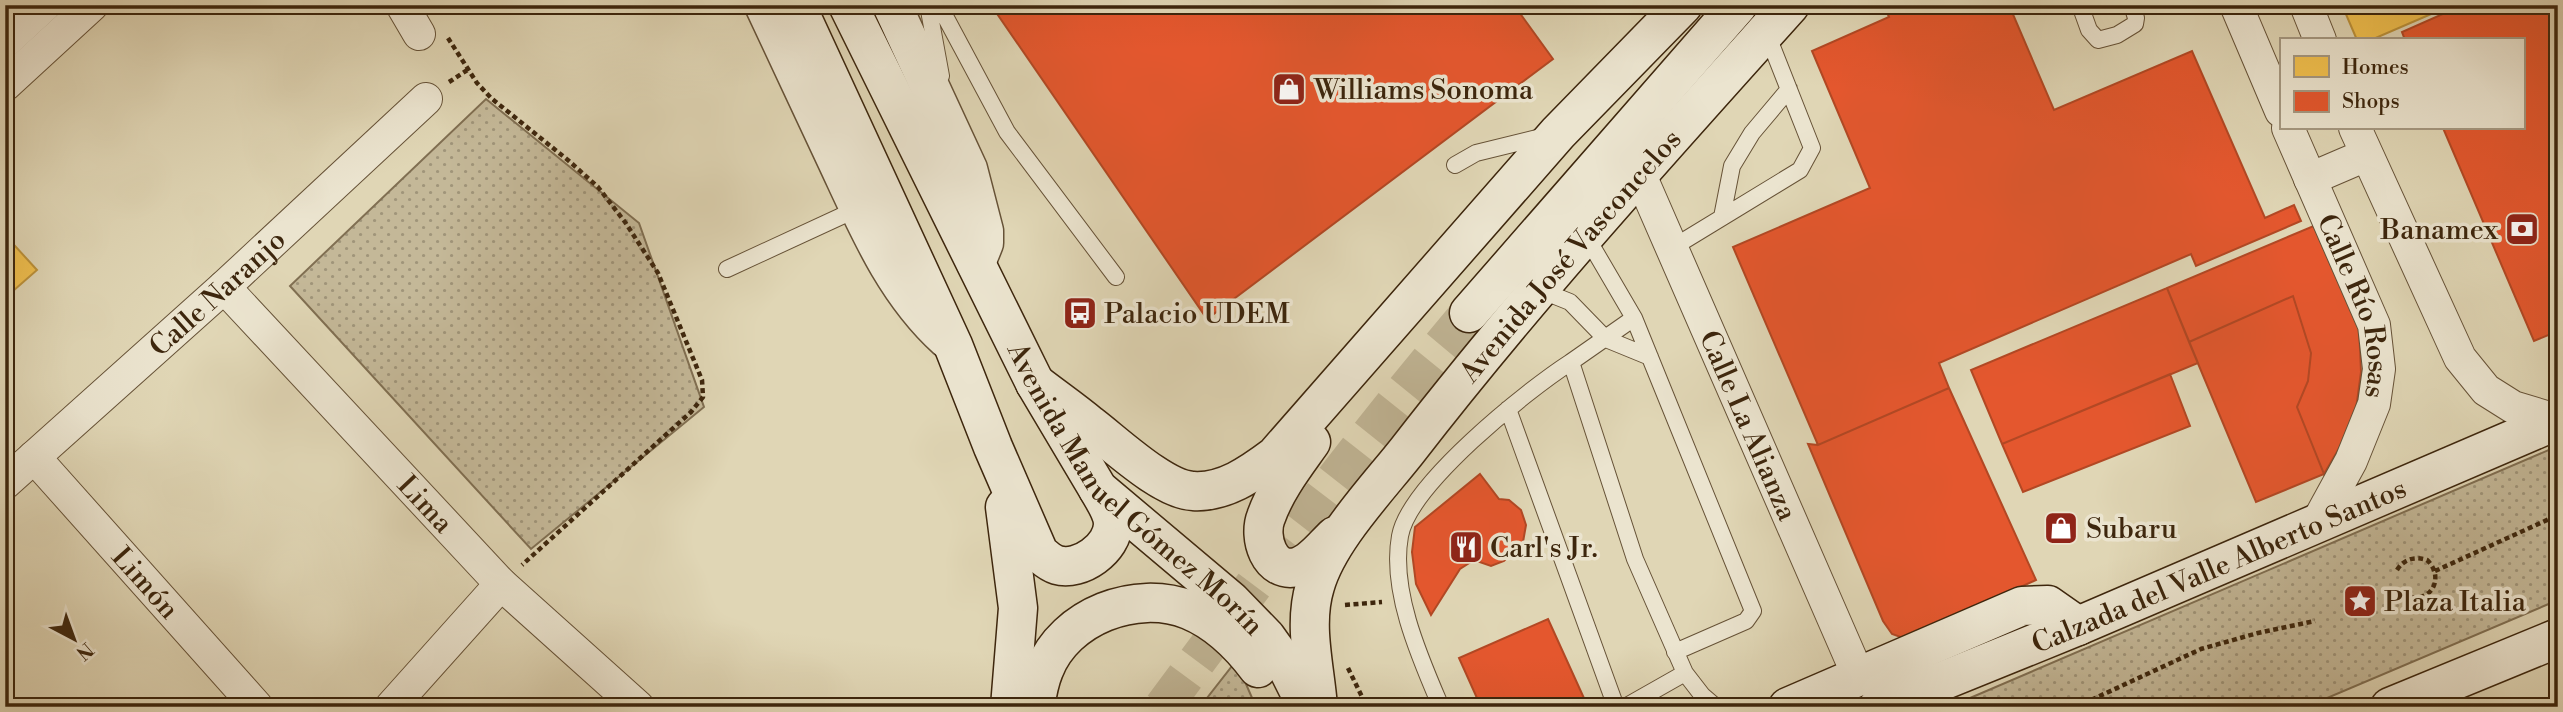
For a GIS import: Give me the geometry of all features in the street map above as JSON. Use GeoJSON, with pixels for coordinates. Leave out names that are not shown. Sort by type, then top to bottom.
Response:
{"type":"FeatureCollection","features":[{"type":"Feature","properties":{"kind":"main road"},"geometry":{"type":"LineString","coordinates":[[764,5],[889,266],[919,312],[953,345]]}},
{"type":"Feature","properties":{"kind":"main road"},"geometry":{"type":"LineString","coordinates":[[796,5],[953,345],[1039,553],[1058,566],[1072,567],[1086,561],[1102,548],[1110,538],[1112,515],[1098,489]]}},
{"type":"Feature","properties":{"kind":"main road","name":"Avenida Manuel Gómez Morín"},"geometry":{"type":"LineString","coordinates":[[848,5],[1035,383],[1098,489],[1231,601],[1266,637],[1286,665],[1307,707]]}},
{"type":"Feature","properties":{"kind":"main road"},"geometry":{"type":"LineString","coordinates":[[892,5],[968,169],[982,215],[984,243],[976,263]]}},
{"type":"Feature","properties":{"kind":"main road"},"geometry":{"type":"LineString","coordinates":[[1035,383],[1123,452],[1165,481],[1191,491],[1221,488],[1250,475],[1275,456],[1558,133],[1683,5]]}},
{"type":"Feature","properties":{"kind":"main road","name":"Avenida José Vasconcelos"},"geometry":{"type":"LineString","coordinates":[[1469,313],[1738,5]]}},
{"type":"Feature","properties":{"kind":"main road","name":"Avenida José Vasconcelos"},"geometry":{"type":"LineString","coordinates":[[1359,513],[1437,412],[1538,290],[1778,18]]}},
{"type":"Feature","properties":{"kind":"main road"},"geometry":{"type":"LineString","coordinates":[[1359,513],[1313,558],[1296,568],[1287,568],[1277,562],[1270,555],[1263,540],[1265,518],[1283,482],[1378,341]]}},
{"type":"Feature","properties":{"kind":"main road","name":"Calzada del Valle Alberto Santos"},"geometry":{"type":"LineString","coordinates":[[1868,691],[1933,646],[2022,606],[2048,605],[2078,625],[2557,420]]}},
{"type":"Feature","properties":{"kind":"main road"},"geometry":{"type":"LineString","coordinates":[[993,447],[1009,526],[1018,608],[1010,707]]}},
{"type":"Feature","properties":{"kind":"main road"},"geometry":{"type":"LineString","coordinates":[[1318,707],[1309,632],[1315,585],[1326,556],[1359,513]]}},
{"type":"Feature","properties":{"kind":"main road"},"geometry":{"type":"LineString","coordinates":[[1035,707],[1044,668],[1074,630],[1114,608],[1166,603],[1189,610],[1229,634],[1287,707]]}},
{"type":"Feature","properties":{"kind":"main road"},"geometry":{"type":"LineString","coordinates":[[2390,707],[2558,638]]}},
{"type":"Feature","properties":{"kind":"main road"},"geometry":{"type":"LineString","coordinates":[[1788,707],[1868,691]]}},
{"type":"Feature","properties":{"kind":"street"},"geometry":{"type":"LineString","coordinates":[[5,42],[45,5]]}},
{"type":"Feature","properties":{"kind":"street"},"geometry":{"type":"LineString","coordinates":[[5,85],[92,5]]}},
{"type":"Feature","properties":{"kind":"street"},"geometry":{"type":"LineString","coordinates":[[402,5],[419,34]]}},
{"type":"Feature","properties":{"kind":"street"},"geometry":{"type":"LineString","coordinates":[[2236,5],[2280,109]]}},
{"type":"Feature","properties":{"kind":"street"},"geometry":{"type":"LineString","coordinates":[[2306,5],[2319,38]]}},
{"type":"Feature","properties":{"kind":"street","name":"Calle Naranjo"},"geometry":{"type":"LineString","coordinates":[[5,483],[224,287],[426,99]]}},
{"type":"Feature","properties":{"kind":"street","name":"Calle Río Rosas"},"geometry":{"type":"LineString","coordinates":[[2289,130],[2374,325],[2379,369],[2370,416],[2318,523]]}},
{"type":"Feature","properties":{"kind":"street"},"geometry":{"type":"LineString","coordinates":[[2310,179],[2361,141],[2460,358],[2486,390],[2513,407],[2557,420]]}},
{"type":"Feature","properties":{"kind":"street","name":"Calle La Alianza"},"geometry":{"type":"LineString","coordinates":[[1640,175],[1868,691]]}},
{"type":"Feature","properties":{"kind":"street","name":"Lima"},"geometry":{"type":"LineString","coordinates":[[224,287],[501,584],[638,707]]}},
{"type":"Feature","properties":{"kind":"street","name":"Limón"},"geometry":{"type":"LineString","coordinates":[[34,457],[257,707]]}},
{"type":"Feature","properties":{"kind":"street"},"geometry":{"type":"LineString","coordinates":[[391,707],[501,584]]}},
{"type":"Feature","properties":{"kind":"lane"},"geometry":{"type":"LineString","coordinates":[[928,5],[950,127]]}},
{"type":"Feature","properties":{"kind":"lane"},"geometry":{"type":"LineString","coordinates":[[939,5],[1007,132],[1116,277]]}},
{"type":"Feature","properties":{"kind":"lane"},"geometry":{"type":"LineString","coordinates":[[2080,5],[2094,37],[2103,40],[2135,24],[2132,5]]}},
{"type":"Feature","properties":{"kind":"lane"},"geometry":{"type":"LineString","coordinates":[[1672,248],[1800,170],[1812,148],[1789,89],[1778,18]]}},
{"type":"Feature","properties":{"kind":"lane"},"geometry":{"type":"LineString","coordinates":[[1722,217],[1732,166],[1752,133],[1789,89]]}},
{"type":"Feature","properties":{"kind":"lane"},"geometry":{"type":"LineString","coordinates":[[1455,165],[1476,153],[1558,133]]}},
{"type":"Feature","properties":{"kind":"lane"},"geometry":{"type":"LineString","coordinates":[[727,269],[859,208]]}},
{"type":"Feature","properties":{"kind":"lane"},"geometry":{"type":"LineString","coordinates":[[1586,236],[1634,318],[1753,611],[1746,621],[1675,652]]}},
{"type":"Feature","properties":{"kind":"lane"},"geometry":{"type":"LineString","coordinates":[[1538,290],[1570,302],[1606,339],[1650,357]]}},
{"type":"Feature","properties":{"kind":"lane"},"geometry":{"type":"LineString","coordinates":[[1441,707],[1413,643],[1403,601],[1399,561],[1400,535],[1415,503],[1451,462],[1508,409],[1634,318]]}},
{"type":"Feature","properties":{"kind":"lane"},"geometry":{"type":"LineString","coordinates":[[1571,362],[1635,559],[1685,674],[1716,707]]}},
{"type":"Feature","properties":{"kind":"lane"},"geometry":{"type":"LineString","coordinates":[[1508,409],[1616,707]]}},
{"type":"Feature","properties":{"kind":"lane"},"geometry":{"type":"LineString","coordinates":[[1625,707],[1685,674]]}},
{"type":"Feature","properties":{"kind":"path"},"geometry":{"type":"LineString","coordinates":[[419,34],[437,21],[477,83],[491,98],[598,187],[625,222],[658,273],[702,380],[704,397],[691,412],[501,584]]}},
{"type":"Feature","properties":{"kind":"path"},"geometry":{"type":"LineString","coordinates":[[2435,571],[2558,515]]}},
{"type":"Feature","properties":{"kind":"path"},"geometry":{"type":"LineString","coordinates":[[2398,570],[2401,564],[2413,558],[2427,561],[2435,571],[2436,583],[2429,594],[2417,598],[2405,595]]}},
{"type":"Feature","properties":{"kind":"path"},"geometry":{"type":"LineString","coordinates":[[1335,605],[1403,601]]}},
{"type":"Feature","properties":{"kind":"path"},"geometry":{"type":"LineString","coordinates":[[2076,707],[2202,649],[2315,621]]}},
{"type":"Feature","properties":{"kind":"shaded area"},"geometry":{"type":"Polygon","coordinates":[[[486,99],[639,223],[704,407],[531,549],[290,286],[486,99]]]}},
{"type":"Feature","properties":{"kind":"shaded area"},"geometry":{"type":"Polygon","coordinates":[[[2558,446],[2558,600],[2306,707],[1949,707],[2558,446]]]}},
{"type":"Feature","properties":{"kind":"shaded area"},"geometry":{"type":"Polygon","coordinates":[[[1236,661],[1256,707],[1200,707],[1236,661]]]}},
{"type":"Feature","properties":{"kind":"building: Homes"},"geometry":{"type":"Polygon","coordinates":[[[2342,5],[2452,5],[2376,38],[2356,38],[2342,5]]]}},
{"type":"Feature","properties":{"kind":"building: Homes"},"geometry":{"type":"Polygon","coordinates":[[[5,235],[37,270],[5,298],[5,235]]]}},
{"type":"Feature","properties":{"kind":"building: Shops"},"geometry":{"type":"Polygon","coordinates":[[[991,5],[1514,5],[1553,59],[1207,319],[991,5]]]}},
{"type":"Feature","properties":{"kind":"building: Shops"},"geometry":{"type":"Polygon","coordinates":[[[1884,5],[2009,5],[2054,110],[2192,51],[2265,218],[2294,205],[2301,221],[2196,266],[2191,254],[1939,363],[1949,388],[1818,445],[1733,247],[1870,188],[1812,51],[1889,17],[1884,5]]]}},
{"type":"Feature","properties":{"kind":"building: Shops","name":"Banamex"},"geometry":{"type":"Polygon","coordinates":[[[2463,5],[2558,5],[2558,331],[2534,341],[2444,130],[2524,130],[2524,38],[2404,38],[2402,32],[2463,5]]]}},
{"type":"Feature","properties":{"kind":"building: Shops"},"geometry":{"type":"Polygon","coordinates":[[[2316,225],[2359,326],[2361,372],[2356,409],[2341,445],[2324,474],[2297,407],[2308,381],[2311,353],[2293,296],[2189,342],[2167,288],[2316,225]]]}},
{"type":"Feature","properties":{"kind":"building: Shops"},"geometry":{"type":"Polygon","coordinates":[[[2167,288],[2198,363],[2002,444],[1971,370],[2167,288]]]}},
{"type":"Feature","properties":{"kind":"building: Shops"},"geometry":{"type":"Polygon","coordinates":[[[2293,296],[2311,353],[2308,381],[2297,407],[2324,474],[2256,502],[2189,342],[2293,296]]]}},
{"type":"Feature","properties":{"kind":"building: Shops"},"geometry":{"type":"Polygon","coordinates":[[[2170,374],[2190,426],[2023,492],[2002,444],[2170,374]]]}},
{"type":"Feature","properties":{"kind":"building: Shops"},"geometry":{"type":"Polygon","coordinates":[[[1949,388],[2036,580],[1906,639],[1892,634],[1883,621],[1808,444],[1818,445],[1949,388]]]}},
{"type":"Feature","properties":{"kind":"building: Shops","name":"Carl's Jr."},"geometry":{"type":"Polygon","coordinates":[[[1480,474],[1499,499],[1509,500],[1521,510],[1526,525],[1523,542],[1504,561],[1491,566],[1474,560],[1460,569],[1431,615],[1416,584],[1412,552],[1415,527],[1480,474]]]}},
{"type":"Feature","properties":{"kind":"building: Shops"},"geometry":{"type":"Polygon","coordinates":[[[1548,619],[1588,707],[1481,707],[1459,658],[1548,619]]]}},
{"type":"Feature","properties":{"kind":"tunnel"},"geometry":{"type":"LineString","coordinates":[[1163,707],[1313,507],[1469,313]]}},
{"type":"Feature","properties":{"kind":"place","name":"Williams Sonoma"},"geometry":{"type":"Point","coordinates":[1289,89]}},
{"type":"Feature","properties":{"kind":"place","name":"Banamex"},"geometry":{"type":"Point","coordinates":[2522,229]}},
{"type":"Feature","properties":{"kind":"place","name":"Palacio UDEM"},"geometry":{"type":"Point","coordinates":[1080,313]}},
{"type":"Feature","properties":{"kind":"place","name":"Subaru"},"geometry":{"type":"Point","coordinates":[2061,528]}},
{"type":"Feature","properties":{"kind":"place","name":"Carl's Jr."},"geometry":{"type":"Point","coordinates":[1466,547]}},
{"type":"Feature","properties":{"kind":"place","name":"Plaza Italia"},"geometry":{"type":"Point","coordinates":[2360,601]}}]}
